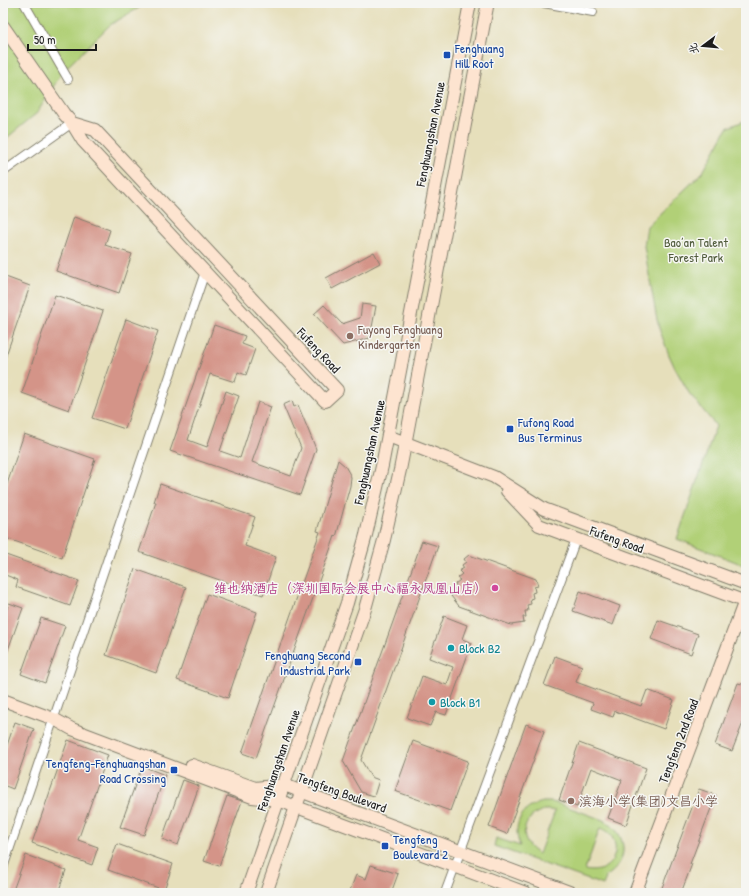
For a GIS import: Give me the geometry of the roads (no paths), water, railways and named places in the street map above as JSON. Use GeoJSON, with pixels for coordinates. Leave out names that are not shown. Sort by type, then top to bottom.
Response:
{"type":"FeatureCollection","features":[{"type":"Feature","properties":{"kind":"main road","name":"Fenghuangshan Avenue"},"geometry":{"type":"LineString","coordinates":[[246,893],[351,590],[371,514],[388,436],[470,3]]}},
{"type":"Feature","properties":{"kind":"main road"},"geometry":{"type":"LineString","coordinates":[[266,893],[365,609],[384,540],[406,443],[488,7],[486,3]]}},
{"type":"Feature","properties":{"kind":"main road"},"geometry":{"type":"LineString","coordinates":[[3,26],[64,114],[72,123]]}},
{"type":"Feature","properties":{"kind":"main road","name":"Fufeng Road"},"geometry":{"type":"LineString","coordinates":[[72,123],[95,130],[337,390],[325,401],[83,141],[72,123]]}},
{"type":"Feature","properties":{"kind":"main road","name":"Fufeng Road"},"geometry":{"type":"LineString","coordinates":[[388,436],[494,477],[544,509],[746,584]]}},
{"type":"Feature","properties":{"kind":"main road","name":"Fufeng Road"},"geometry":{"type":"LineString","coordinates":[[494,477],[539,525],[746,600]]}},
{"type":"Feature","properties":{"kind":"main road","name":"Tengfeng 2nd Road"},"geometry":{"type":"LineString","coordinates":[[635,893],[746,600]]}},
{"type":"Feature","properties":{"kind":"main road","name":"Tengfeng Boulevard"},"geometry":{"type":"LineString","coordinates":[[3,700],[54,719],[72,729],[252,796],[278,800],[526,893]]}},
{"type":"Feature","properties":{"kind":"main road","name":"Tengfeng Boulevard"},"geometry":{"type":"LineString","coordinates":[[54,719],[75,722],[255,788],[284,785],[302,791],[572,893]]}},
{"type":"Feature","properties":{"kind":"street"},"geometry":{"type":"LineString","coordinates":[[24,3],[68,80]]}},
{"type":"Feature","properties":{"kind":"street"},"geometry":{"type":"LineString","coordinates":[[544,3],[573,6],[593,12]]}},
{"type":"Feature","properties":{"kind":"street"},"geometry":{"type":"LineString","coordinates":[[3,172],[72,123]]}},
{"type":"Feature","properties":{"kind":"street"},"geometry":{"type":"LineString","coordinates":[[3,868],[205,272]]}},
{"type":"Feature","properties":{"kind":"street"},"geometry":{"type":"LineString","coordinates":[[445,893],[576,539]]}},
{"type":"Feature","properties":{"kind":"place","name":"Fenghuang Hill Root"},"geometry":{"type":"Point","coordinates":[447,55]}},
{"type":"Feature","properties":{"kind":"place","name":"Fuyong Fenghuang Kindergarten"},"geometry":{"type":"Point","coordinates":[350,336]}},
{"type":"Feature","properties":{"kind":"place","name":"Fufong Road Bus Terminus"},"geometry":{"type":"Point","coordinates":[510,429]}},
{"type":"Feature","properties":{"kind":"place","name":"维也纳酒店（深圳国际会展中心福永凤凰山店）"},"geometry":{"type":"Point","coordinates":[495,588]}},
{"type":"Feature","properties":{"kind":"place","name":"Block B2"},"geometry":{"type":"Point","coordinates":[451,648]}},
{"type":"Feature","properties":{"kind":"place","name":"Fenghuang Second Industrial Park"},"geometry":{"type":"Point","coordinates":[358,662]}},
{"type":"Feature","properties":{"kind":"place","name":"Block B1"},"geometry":{"type":"Point","coordinates":[432,702]}},
{"type":"Feature","properties":{"kind":"place","name":"Tengfeng-Fenghuangshan Road Crossing"},"geometry":{"type":"Point","coordinates":[174,770]}},
{"type":"Feature","properties":{"kind":"place","name":"滨海小学(集团)文昌小学"},"geometry":{"type":"Point","coordinates":[571,801]}},
{"type":"Feature","properties":{"kind":"place","name":"Tengfeng Boulevard 2"},"geometry":{"type":"Point","coordinates":[385,846]}},
{"type":"Feature","properties":{"kind":"park label","name":"Bao’an Talent Forest Park"},"geometry":{"type":"Point","coordinates":[696,250]}}]}
